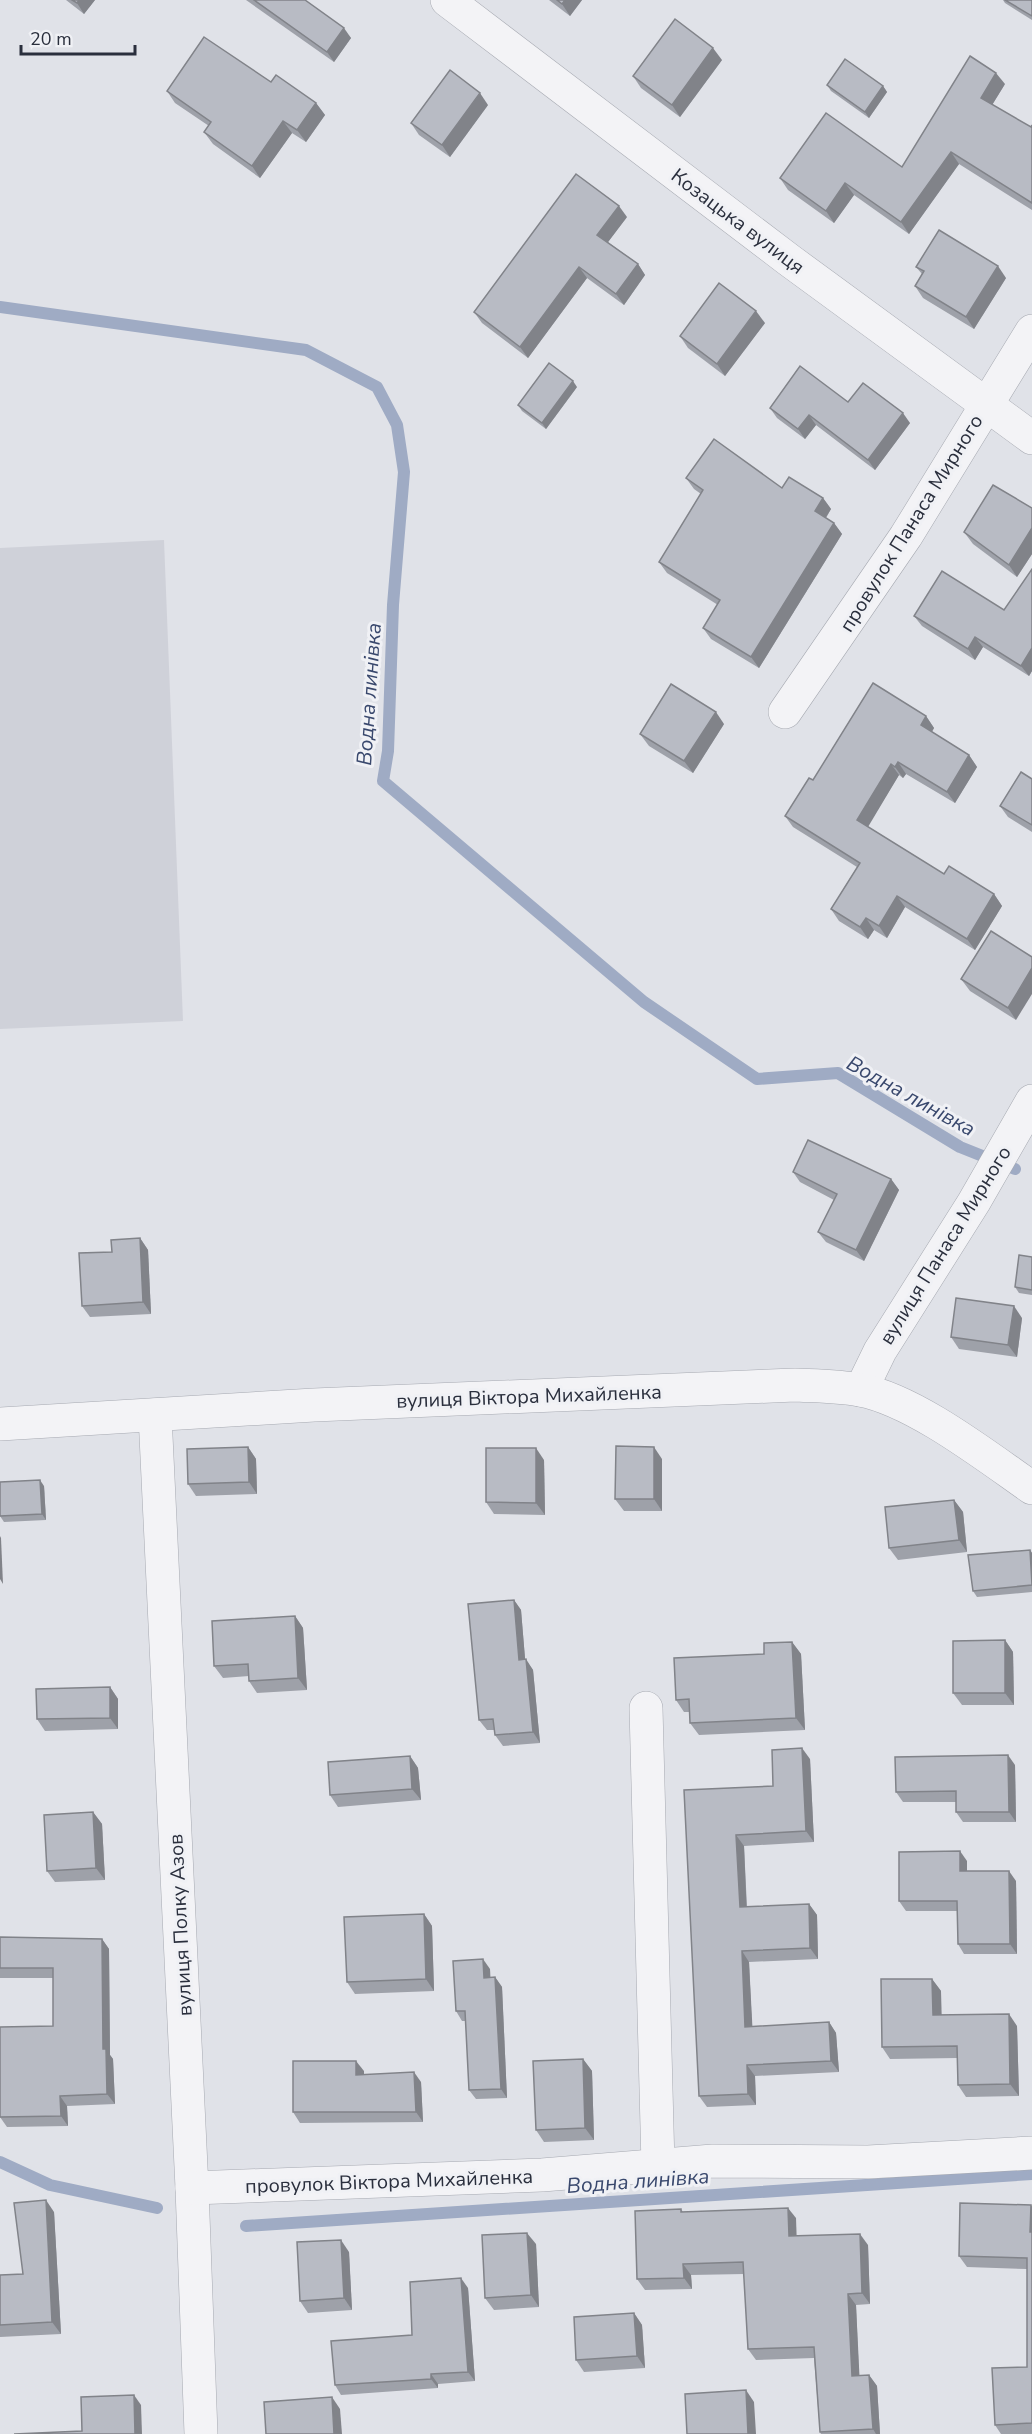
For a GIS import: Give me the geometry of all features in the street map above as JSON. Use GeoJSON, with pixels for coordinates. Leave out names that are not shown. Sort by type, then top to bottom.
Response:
{"type":"FeatureCollection","features":[{"type":"Feature","properties":{"kind":"street","name":"Козацька вулиця"},"geometry":{"type":"LineString","coordinates":[[447,0],[770,246],[1032,438]]}},
{"type":"Feature","properties":{"kind":"street","name":"провулок Панаса Мирного"},"geometry":{"type":"LineString","coordinates":[[785,712],[906,536],[1032,331]]}},
{"type":"Feature","properties":{"kind":"street","name":"вулиця Панаса Мирного"},"geometry":{"type":"LineString","coordinates":[[861,1390],[880,1351],[974,1202],[1032,1101]]}},
{"type":"Feature","properties":{"kind":"street","name":"вулиця Віктора Михайленка"},"geometry":{"type":"LineString","coordinates":[[0,1424],[314,1405],[795,1385],[861,1390],[891,1400],[1032,1488]]}},
{"type":"Feature","properties":{"kind":"street","name":"вулиця Полку Азов"},"geometry":{"type":"LineString","coordinates":[[155,1415],[192,2188],[201,2434]]}},
{"type":"Feature","properties":{"kind":"street"},"geometry":{"type":"LineString","coordinates":[[646,1708],[658,2165]]}},
{"type":"Feature","properties":{"kind":"street","name":"провулок Віктора Михайленка"},"geometry":{"type":"LineString","coordinates":[[192,2188],[518,2176],[713,2161],[879,2162],[1032,2153]]}},
{"type":"Feature","properties":{"kind":"shaded area"},"geometry":{"type":"Polygon","coordinates":[[[164,540],[183,1021],[0,1029],[0,548],[164,540]]]}},
{"type":"Feature","properties":{"kind":"building"},"geometry":{"type":"Polygon","coordinates":[[[254,0],[305,0],[344,28],[327,52],[254,0]]]}},
{"type":"Feature","properties":{"kind":"building"},"geometry":{"type":"Polygon","coordinates":[[[1005,0],[1032,0],[1032,16],[1005,0]]]}},
{"type":"Feature","properties":{"kind":"building"},"geometry":{"type":"Polygon","coordinates":[[[675,19],[713,48],[672,105],[633,76],[675,19]]]}},
{"type":"Feature","properties":{"kind":"building"},"geometry":{"type":"Polygon","coordinates":[[[204,37],[271,82],[276,75],[316,103],[297,130],[283,121],[252,166],[204,132],[211,122],[167,91],[204,37]]]}},
{"type":"Feature","properties":{"kind":"building"},"geometry":{"type":"Polygon","coordinates":[[[970,56],[996,73],[981,98],[1031,127],[1032,125],[1032,203],[951,152],[901,222],[845,183],[826,211],[780,178],[826,113],[902,167],[970,56]]]}},
{"type":"Feature","properties":{"kind":"building"},"geometry":{"type":"Polygon","coordinates":[[[845,59],[883,86],[865,112],[827,85],[845,59]]]}},
{"type":"Feature","properties":{"kind":"building"},"geometry":{"type":"Polygon","coordinates":[[[450,70],[480,93],[442,145],[411,123],[450,70]]]}},
{"type":"Feature","properties":{"kind":"building"},"geometry":{"type":"Polygon","coordinates":[[[576,174],[619,206],[597,235],[638,264],[616,294],[579,267],[520,347],[474,312],[576,174]]]}},
{"type":"Feature","properties":{"kind":"building"},"geometry":{"type":"Polygon","coordinates":[[[939,230],[998,266],[966,317],[915,286],[924,271],[916,267],[939,230]]]}},
{"type":"Feature","properties":{"kind":"building"},"geometry":{"type":"Polygon","coordinates":[[[719,283],[756,311],[717,364],[680,336],[719,283]]]}},
{"type":"Feature","properties":{"kind":"building"},"geometry":{"type":"Polygon","coordinates":[[[549,363],[573,381],[542,423],[518,405],[549,363]]]}},
{"type":"Feature","properties":{"kind":"building"},"geometry":{"type":"Polygon","coordinates":[[[800,366],[848,402],[863,383],[903,413],[868,460],[809,415],[798,429],[770,408],[800,366]]]}},
{"type":"Feature","properties":{"kind":"building"},"geometry":{"type":"Polygon","coordinates":[[[714,439],[782,488],[789,477],[823,498],[815,511],[834,523],[751,657],[703,628],[720,600],[659,562],[703,490],[686,478],[714,439]]]}},
{"type":"Feature","properties":{"kind":"building"},"geometry":{"type":"Polygon","coordinates":[[[993,485],[1032,508],[1032,528],[1009,565],[964,532],[993,485]]]}},
{"type":"Feature","properties":{"kind":"building"},"geometry":{"type":"Polygon","coordinates":[[[1032,569],[1032,648],[1021,666],[975,637],[968,649],[914,616],[942,571],[1004,610],[1032,569]]]}},
{"type":"Feature","properties":{"kind":"building"},"geometry":{"type":"Polygon","coordinates":[[[873,683],[926,716],[921,725],[969,755],[947,792],[898,762],[895,767],[891,764],[857,820],[944,874],[949,866],[994,894],[967,939],[897,896],[879,926],[866,918],[860,927],[831,909],[860,863],[785,816],[809,778],[813,780],[873,683]]]}},
{"type":"Feature","properties":{"kind":"building"},"geometry":{"type":"Polygon","coordinates":[[[671,684],[716,712],[684,761],[640,734],[671,684]]]}},
{"type":"Feature","properties":{"kind":"building"},"geometry":{"type":"Polygon","coordinates":[[[1021,772],[1032,779],[1032,825],[1000,806],[1021,772]]]}},
{"type":"Feature","properties":{"kind":"building"},"geometry":{"type":"Polygon","coordinates":[[[991,931],[1032,957],[1032,968],[1008,1008],[961,979],[991,931]]]}},
{"type":"Feature","properties":{"kind":"building"},"geometry":{"type":"Polygon","coordinates":[[[808,1140],[891,1179],[856,1250],[818,1232],[837,1194],[793,1172],[808,1140]]]}},
{"type":"Feature","properties":{"kind":"building"},"geometry":{"type":"Polygon","coordinates":[[[140,1238],[143,1302],[82,1306],[79,1253],[112,1252],[111,1240],[140,1238]]]}},
{"type":"Feature","properties":{"kind":"building"},"geometry":{"type":"Polygon","coordinates":[[[1019,1255],[1032,1257],[1032,1290],[1015,1287],[1019,1255]]]}},
{"type":"Feature","properties":{"kind":"building"},"geometry":{"type":"Polygon","coordinates":[[[956,1298],[1014,1306],[1008,1345],[951,1337],[956,1298]]]}},
{"type":"Feature","properties":{"kind":"building"},"geometry":{"type":"Polygon","coordinates":[[[616,1446],[654,1447],[654,1499],[615,1499],[616,1446]]]}},
{"type":"Feature","properties":{"kind":"building"},"geometry":{"type":"Polygon","coordinates":[[[248,1447],[249,1482],[188,1484],[187,1449],[248,1447]]]}},
{"type":"Feature","properties":{"kind":"building"},"geometry":{"type":"Polygon","coordinates":[[[486,1448],[536,1448],[536,1503],[486,1502],[486,1448]]]}},
{"type":"Feature","properties":{"kind":"building"},"geometry":{"type":"Polygon","coordinates":[[[40,1480],[42,1514],[0,1516],[0,1482],[40,1480]]]}},
{"type":"Feature","properties":{"kind":"building"},"geometry":{"type":"Polygon","coordinates":[[[954,1500],[959,1540],[889,1548],[885,1507],[954,1500]]]}},
{"type":"Feature","properties":{"kind":"building"},"geometry":{"type":"Polygon","coordinates":[[[1030,1550],[1032,1585],[973,1591],[968,1555],[1030,1550]]]}},
{"type":"Feature","properties":{"kind":"building"},"geometry":{"type":"Polygon","coordinates":[[[514,1600],[519,1660],[526,1659],[533,1732],[495,1735],[493,1719],[479,1720],[468,1604],[514,1600]]]}},
{"type":"Feature","properties":{"kind":"building"},"geometry":{"type":"Polygon","coordinates":[[[295,1616],[298,1678],[249,1681],[248,1664],[214,1666],[212,1621],[295,1616]]]}},
{"type":"Feature","properties":{"kind":"building"},"geometry":{"type":"Polygon","coordinates":[[[1005,1640],[1005,1693],[953,1693],[953,1641],[1005,1640]]]}},
{"type":"Feature","properties":{"kind":"building"},"geometry":{"type":"Polygon","coordinates":[[[792,1642],[796,1718],[690,1723],[689,1699],[676,1700],[674,1658],[764,1654],[764,1643],[792,1642]]]}},
{"type":"Feature","properties":{"kind":"building"},"geometry":{"type":"Polygon","coordinates":[[[110,1687],[110,1718],[37,1719],[36,1689],[110,1687]]]}},
{"type":"Feature","properties":{"kind":"building"},"geometry":{"type":"Polygon","coordinates":[[[802,1748],[806,1831],[736,1835],[740,1907],[809,1904],[810,1948],[742,1951],[745,2027],[829,2022],[831,2061],[747,2065],[748,2094],[699,2096],[684,1790],[773,1786],[772,1750],[802,1748]]]}},
{"type":"Feature","properties":{"kind":"building"},"geometry":{"type":"Polygon","coordinates":[[[1008,1755],[1009,1812],[956,1812],[956,1791],[896,1792],[895,1757],[1008,1755]]]}},
{"type":"Feature","properties":{"kind":"building"},"geometry":{"type":"Polygon","coordinates":[[[410,1756],[412,1789],[330,1795],[328,1762],[410,1756]]]}},
{"type":"Feature","properties":{"kind":"building"},"geometry":{"type":"Polygon","coordinates":[[[93,1812],[96,1868],[47,1871],[44,1815],[93,1812]]]}},
{"type":"Feature","properties":{"kind":"building"},"geometry":{"type":"Polygon","coordinates":[[[960,1851],[960,1871],[1009,1871],[1010,1944],[958,1944],[957,1901],[899,1901],[899,1852],[960,1851]]]}},
{"type":"Feature","properties":{"kind":"building"},"geometry":{"type":"Polygon","coordinates":[[[424,1914],[426,1979],[347,1982],[344,1917],[424,1914]]]}},
{"type":"Feature","properties":{"kind":"building"},"geometry":{"type":"Polygon","coordinates":[[[0,1937],[102,1939],[103,2049],[106,2049],[107,2094],[60,2096],[61,2116],[0,2117],[0,2027],[53,2026],[53,1968],[0,1968],[0,1937]]]}},
{"type":"Feature","properties":{"kind":"building"},"geometry":{"type":"Polygon","coordinates":[[[483,1959],[484,1978],[495,1977],[501,2089],[469,2090],[465,2011],[456,2011],[453,1961],[483,1959]]]}},
{"type":"Feature","properties":{"kind":"building"},"geometry":{"type":"Polygon","coordinates":[[[881,1979],[932,1979],[933,2015],[1009,2014],[1010,2084],[958,2085],[957,2046],[882,2047],[881,1979]]]}},
{"type":"Feature","properties":{"kind":"building"},"geometry":{"type":"Polygon","coordinates":[[[583,2059],[585,2128],[536,2130],[533,2061],[583,2059]]]}},
{"type":"Feature","properties":{"kind":"building"},"geometry":{"type":"Polygon","coordinates":[[[293,2061],[356,2061],[356,2075],[414,2072],[416,2112],[293,2112],[293,2061]]]}},
{"type":"Feature","properties":{"kind":"building"},"geometry":{"type":"Polygon","coordinates":[[[46,2200],[52,2322],[0,2325],[0,2275],[23,2274],[14,2203],[46,2200]]]}},
{"type":"Feature","properties":{"kind":"building"},"geometry":{"type":"Polygon","coordinates":[[[960,2203],[1031,2205],[1032,2423],[995,2425],[992,2368],[1027,2367],[1027,2258],[959,2256],[960,2203]]]}},
{"type":"Feature","properties":{"kind":"building"},"geometry":{"type":"Polygon","coordinates":[[[788,2208],[789,2236],[860,2234],[862,2293],[848,2294],[852,2376],[869,2375],[873,2429],[820,2432],[814,2347],[748,2349],[743,2262],[683,2264],[684,2278],[637,2279],[635,2211],[681,2209],[681,2212],[788,2208]]]}},
{"type":"Feature","properties":{"kind":"building"},"geometry":{"type":"Polygon","coordinates":[[[527,2233],[531,2295],[485,2298],[482,2235],[527,2233]]]}},
{"type":"Feature","properties":{"kind":"building"},"geometry":{"type":"Polygon","coordinates":[[[341,2240],[344,2298],[300,2301],[297,2242],[341,2240]]]}},
{"type":"Feature","properties":{"kind":"building"},"geometry":{"type":"Polygon","coordinates":[[[461,2278],[468,2372],[431,2374],[431,2379],[335,2385],[331,2341],[412,2335],[410,2282],[461,2278]]]}},
{"type":"Feature","properties":{"kind":"building"},"geometry":{"type":"Polygon","coordinates":[[[634,2313],[637,2356],[576,2360],[574,2317],[634,2313]]]}},
{"type":"Feature","properties":{"kind":"building"},"geometry":{"type":"Polygon","coordinates":[[[746,2390],[748,2434],[687,2434],[685,2394],[746,2390]]]}},
{"type":"Feature","properties":{"kind":"building"},"geometry":{"type":"Polygon","coordinates":[[[134,2395],[135,2434],[14,2434],[82,2431],[81,2397],[134,2395]]]}},
{"type":"Feature","properties":{"kind":"building"},"geometry":{"type":"Polygon","coordinates":[[[332,2397],[334,2434],[266,2434],[264,2402],[332,2397]]]}},
{"type":"Feature","properties":{"kind":"waterway","name":"Водна линівка"},"geometry":{"type":"LineString","coordinates":[[0,307],[306,350],[377,387],[397,425],[404,472],[393,605],[388,751],[383,781],[644,1002],[757,1079],[838,1073],[960,1147],[1015,1169]]}},
{"type":"Feature","properties":{"kind":"waterway","name":"Водна линівка"},"geometry":{"type":"LineString","coordinates":[[0,2162],[50,2185],[157,2208]]}},
{"type":"Feature","properties":{"kind":"waterway","name":"Водна линівка"},"geometry":{"type":"LineString","coordinates":[[246,2226],[1032,2174]]}}]}
